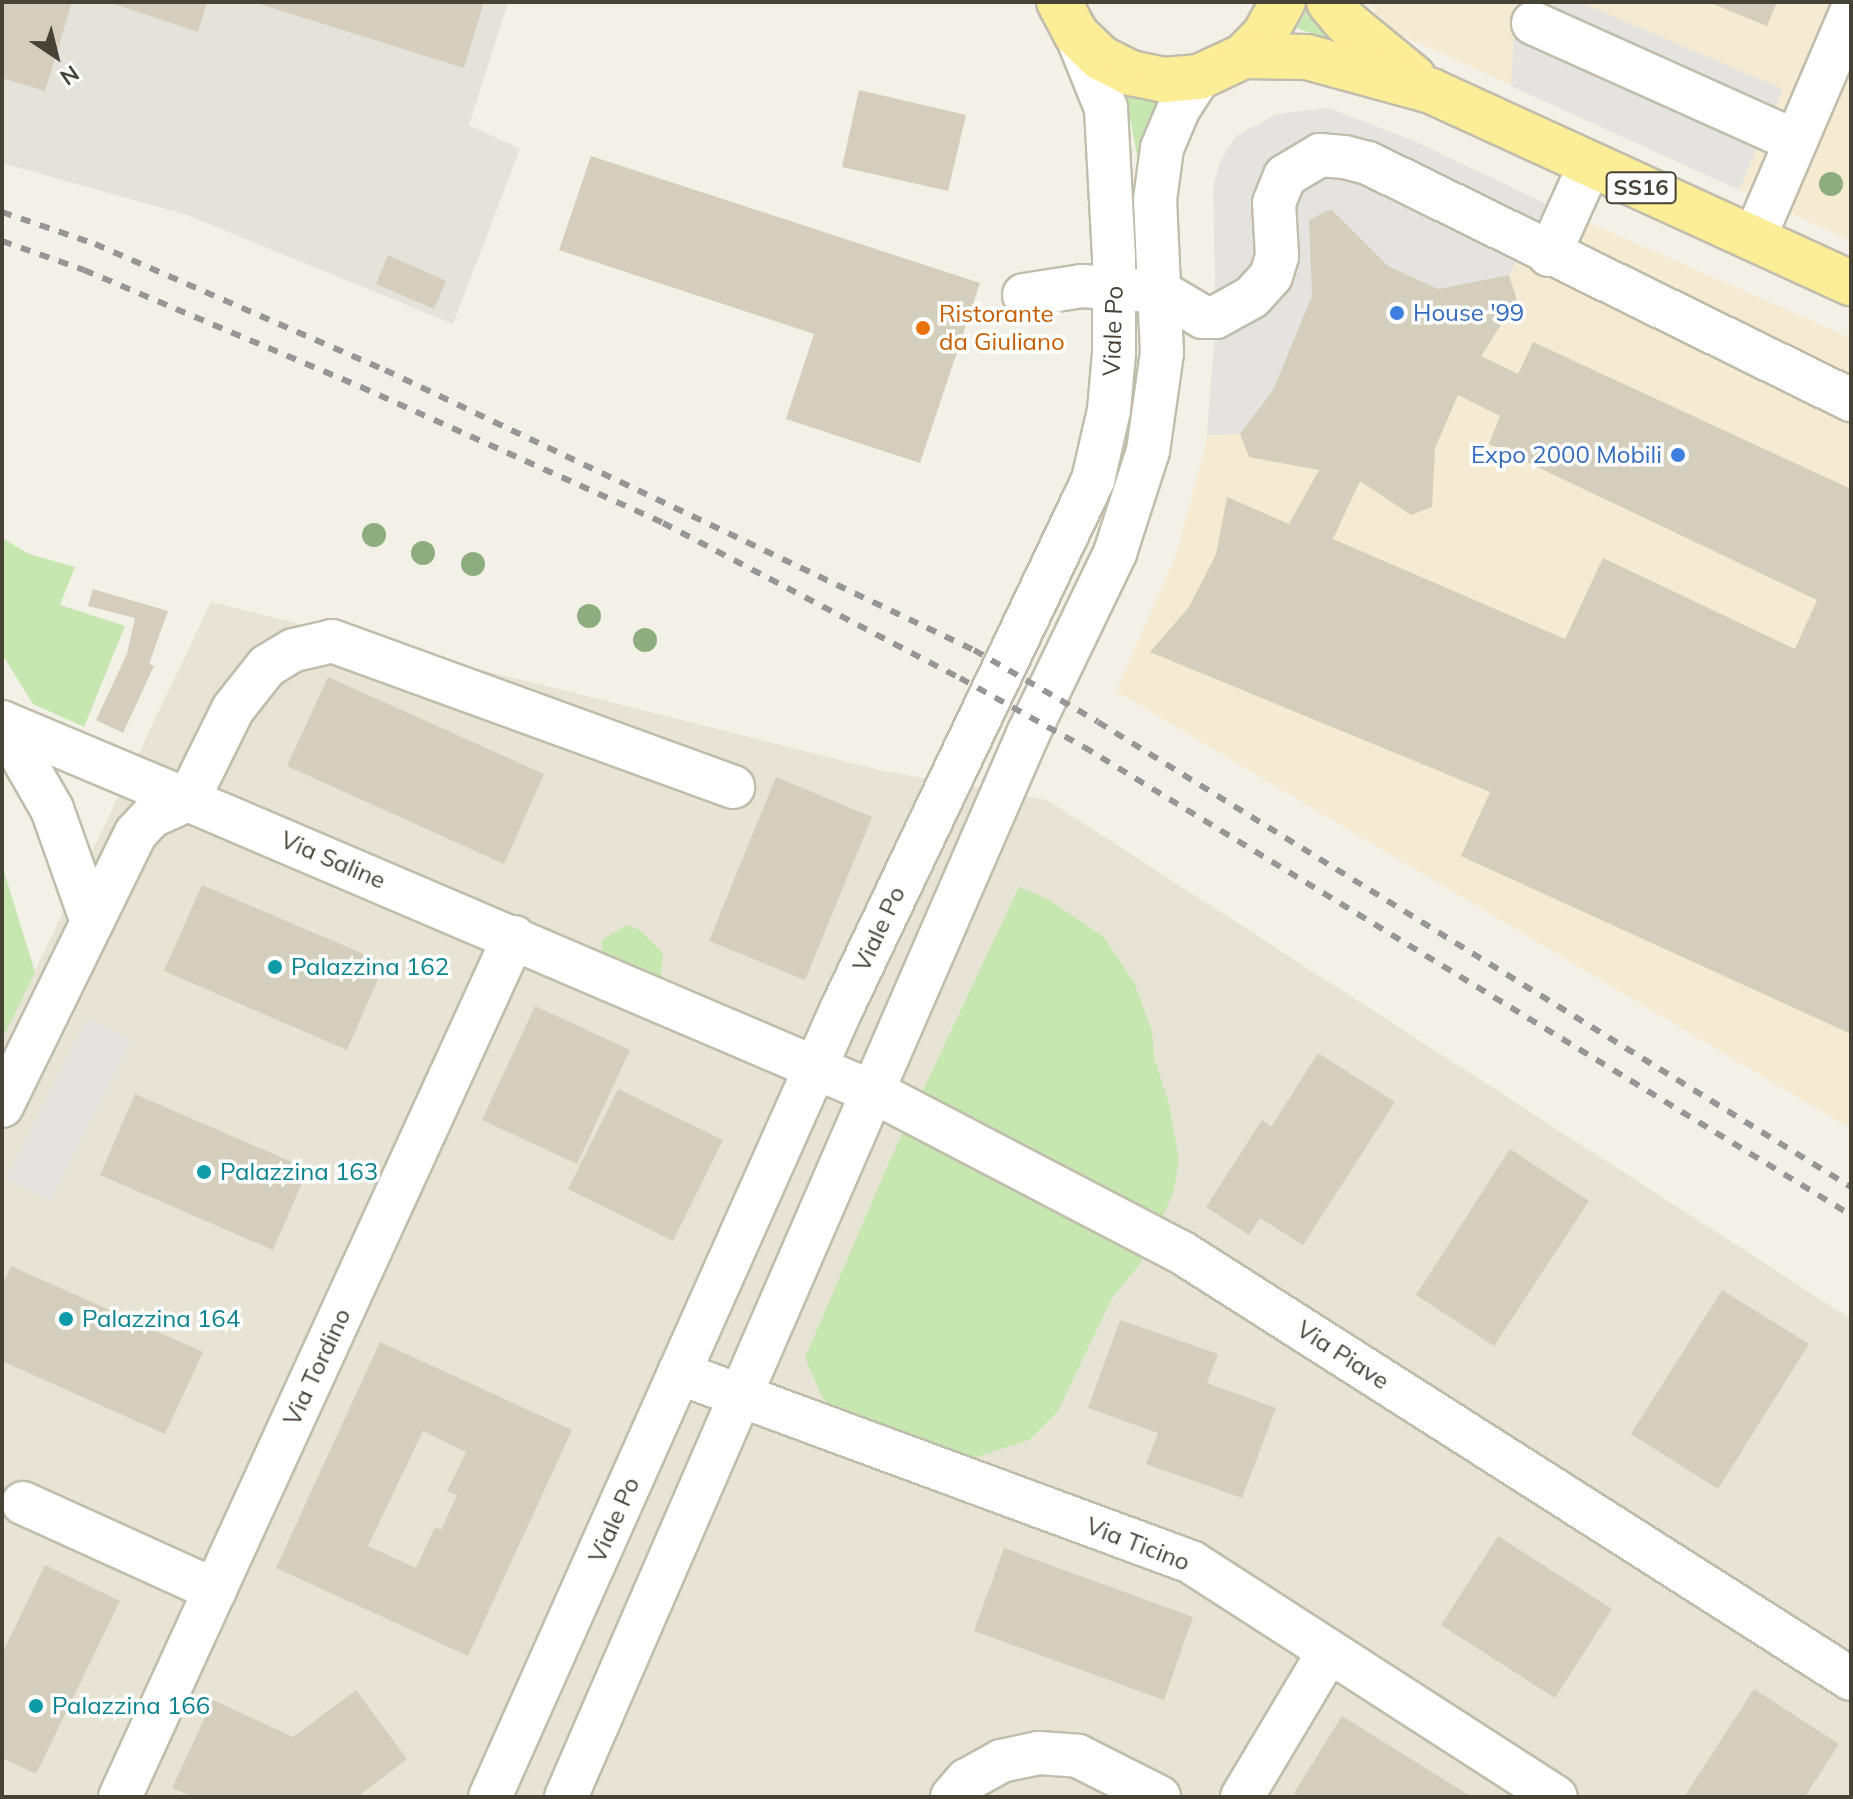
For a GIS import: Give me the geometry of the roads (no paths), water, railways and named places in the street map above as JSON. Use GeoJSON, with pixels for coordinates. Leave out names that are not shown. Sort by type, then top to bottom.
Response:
{"type":"FeatureCollection","features":[{"type":"Feature","properties":{"kind":"main road","name":"SS16"},"geometry":{"type":"LineString","coordinates":[[1068,18],[1101,58],[1131,73],[1164,80],[1199,77],[1244,56],[1265,34],[1283,2]]}},
{"type":"Feature","properties":{"kind":"main road","name":"SS16"},"geometry":{"type":"LineString","coordinates":[[1329,2],[1346,22],[1431,91]]}},
{"type":"Feature","properties":{"kind":"main road","name":"SS16"},"geometry":{"type":"LineString","coordinates":[[1244,56],[1307,57],[1431,91],[1851,283]]}},
{"type":"Feature","properties":{"kind":"street"},"geometry":{"type":"LineString","coordinates":[[1754,239],[1851,13]]}},
{"type":"Feature","properties":{"kind":"street","name":"Viale Po"},"geometry":{"type":"LineString","coordinates":[[504,1793],[679,1373],[815,1068],[1093,480],[1109,410],[1114,353],[1115,287],[1106,108],[1068,18]]}},
{"type":"Feature","properties":{"kind":"street"},"geometry":{"type":"LineString","coordinates":[[1533,23],[1796,141]]}},
{"type":"Feature","properties":{"kind":"street","name":"Viale Po"},"geometry":{"type":"LineString","coordinates":[[566,1797],[1028,734],[1115,553],[1148,451],[1162,353],[1155,200],[1162,148],[1179,108],[1199,77]]}},
{"type":"Feature","properties":{"kind":"street"},"geometry":{"type":"LineString","coordinates":[[1024,295],[1082,286],[1161,292],[1203,317],[1216,317],[1252,297],[1271,276],[1277,256],[1274,203],[1285,176],[1320,155],[1368,163],[1549,255],[1851,400]]}},
{"type":"Feature","properties":{"kind":"street"},"geometry":{"type":"LineString","coordinates":[[1549,255],[1590,164]]}},
{"type":"Feature","properties":{"kind":"street"},"geometry":{"type":"LineString","coordinates":[[2,1106],[136,833],[152,816],[188,800],[233,709],[267,666],[294,650],[332,641],[733,787]]}},
{"type":"Feature","properties":{"kind":"street"},"geometry":{"type":"LineString","coordinates":[[2,722],[52,809],[92,922]]}},
{"type":"Feature","properties":{"kind":"street","name":"Via Saline"},"geometry":{"type":"LineString","coordinates":[[2,722],[514,937],[815,1068]]}},
{"type":"Feature","properties":{"kind":"street","name":"Via Tordino"},"geometry":{"type":"LineString","coordinates":[[120,1797],[514,937]]}},
{"type":"Feature","properties":{"kind":"street","name":"Via Piave"},"geometry":{"type":"LineString","coordinates":[[815,1068],[874,1092],[1181,1252],[1851,1679]]}},
{"type":"Feature","properties":{"kind":"street","name":"Via Ticino"},"geometry":{"type":"LineString","coordinates":[[679,1373],[1191,1562],[1556,1797]]}},
{"type":"Feature","properties":{"kind":"street"},"geometry":{"type":"LineString","coordinates":[[23,1503],[215,1590]]}},
{"type":"Feature","properties":{"kind":"street"},"geometry":{"type":"LineString","coordinates":[[1242,1797],[1329,1651]]}},
{"type":"Feature","properties":{"kind":"street"},"geometry":{"type":"LineString","coordinates":[[952,1797],[967,1780],[1001,1761],[1039,1753],[1078,1756],[1159,1797]]}},
{"type":"Feature","properties":{"kind":"railway"},"geometry":{"type":"LineString","coordinates":[[2,212],[95,244],[385,370],[974,650],[1098,722],[1851,1187]]}},
{"type":"Feature","properties":{"kind":"railway"},"geometry":{"type":"LineString","coordinates":[[2,241],[84,270],[361,387],[663,523],[960,678],[1084,747],[1851,1215]]}},
{"type":"Feature","properties":{"kind":"place","name":"House '99"},"geometry":{"type":"Point","coordinates":[1397,313]}},
{"type":"Feature","properties":{"kind":"place","name":"Ristorante da Giuliano"},"geometry":{"type":"Point","coordinates":[923,328]}},
{"type":"Feature","properties":{"kind":"place","name":"Expo 2000 Mobili"},"geometry":{"type":"Point","coordinates":[1678,455]}},
{"type":"Feature","properties":{"kind":"place","name":"Palazzina 162"},"geometry":{"type":"Point","coordinates":[275,967]}},
{"type":"Feature","properties":{"kind":"place","name":"Palazzina 163"},"geometry":{"type":"Point","coordinates":[204,1172]}},
{"type":"Feature","properties":{"kind":"place","name":"Palazzina 164"},"geometry":{"type":"Point","coordinates":[66,1319]}},
{"type":"Feature","properties":{"kind":"place","name":"Palazzina 166"},"geometry":{"type":"Point","coordinates":[36,1706]}}]}
